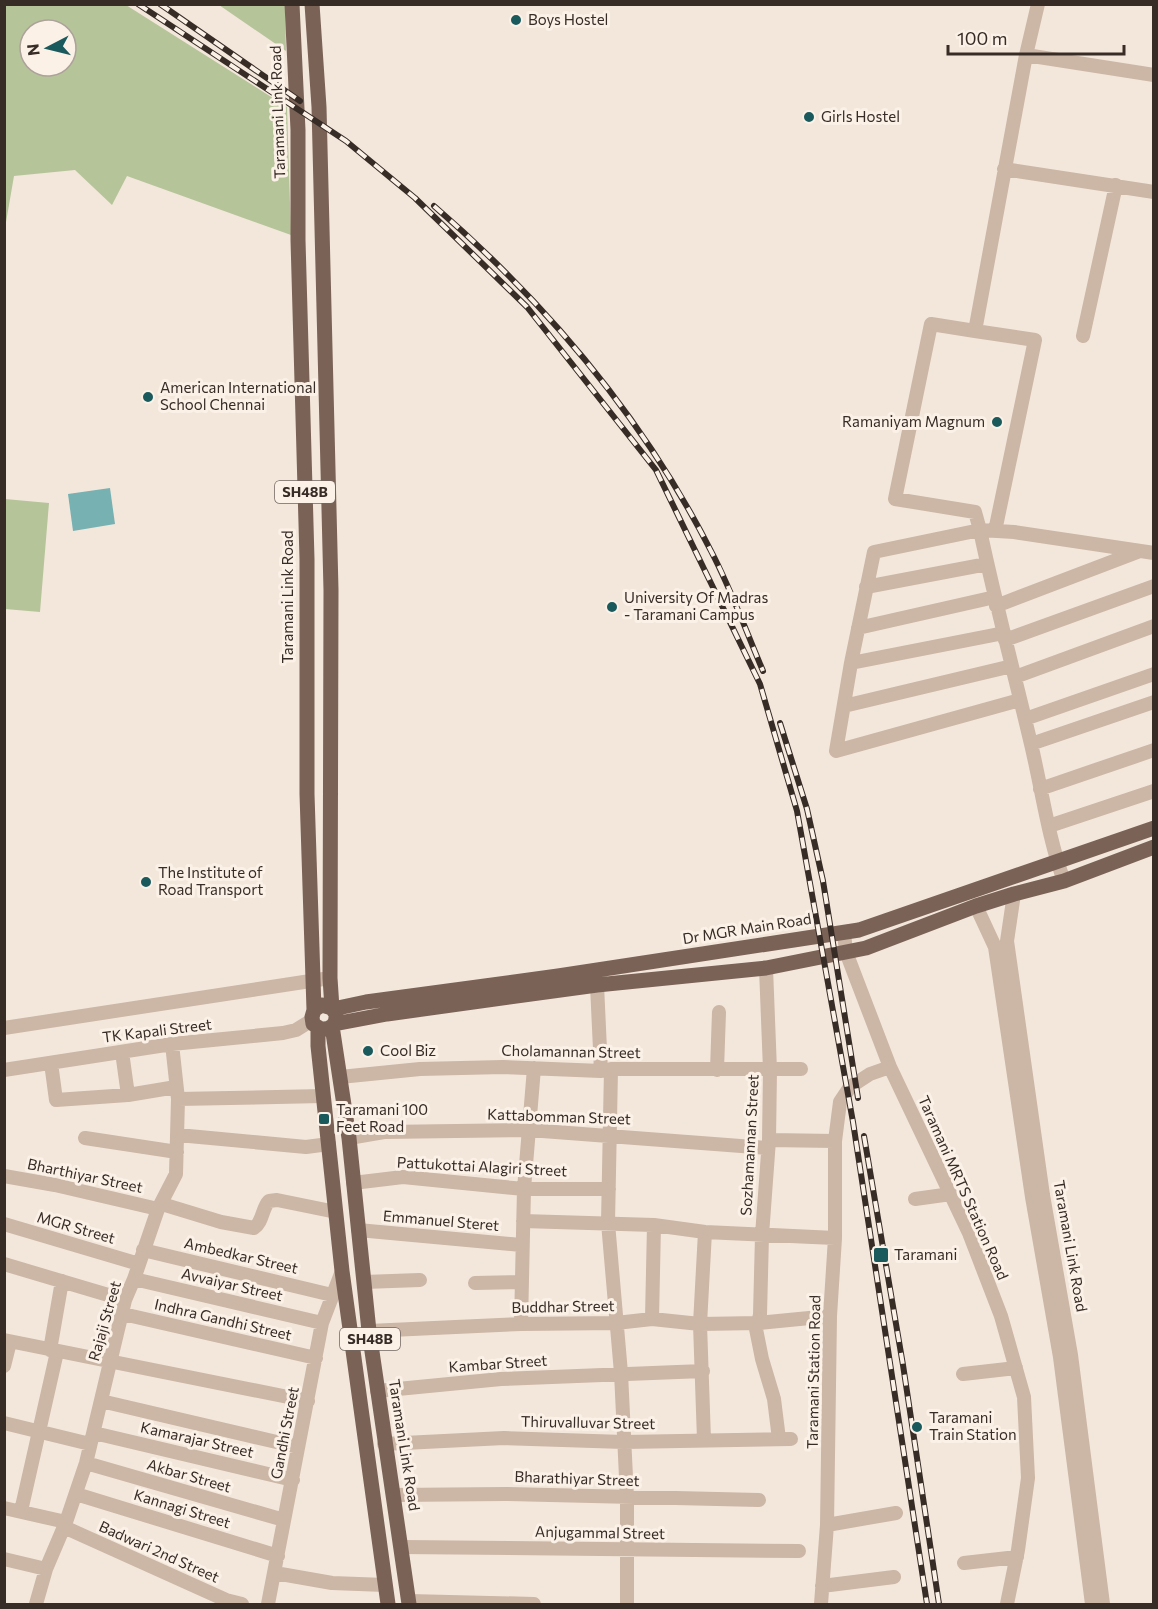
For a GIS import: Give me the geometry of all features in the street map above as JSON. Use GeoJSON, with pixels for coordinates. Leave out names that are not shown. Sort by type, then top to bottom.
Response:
{"type":"FeatureCollection","features":[{"type":"Feature","properties":{"kind":"main road","name":"Taramani Link Road"},"geometry":{"type":"LineString","coordinates":[[292,4],[298,130],[298,240],[306,559],[307,795],[312,980],[325,1018],[340,1077],[349,1138],[369,1331],[409,1603]]}},
{"type":"Feature","properties":{"kind":"main road","name":"SH48B"},"geometry":{"type":"LineString","coordinates":[[312,4],[319,107],[331,590],[330,978],[325,1018]]}},
{"type":"Feature","properties":{"kind":"main road","name":"Dr MGR Main Road"},"geometry":{"type":"LineString","coordinates":[[325,1018],[366,1002],[859,930],[1154,828]]}},
{"type":"Feature","properties":{"kind":"main road"},"geometry":{"type":"LineString","coordinates":[[323,1096],[318,1046],[325,1018],[387,1014],[597,985],[766,968],[866,948],[976,906],[1064,881],[1154,847]]}},
{"type":"Feature","properties":{"kind":"main road","name":"SH48B"},"geometry":{"type":"LineString","coordinates":[[323,1096],[342,1270],[388,1605]]}},
{"type":"Feature","properties":{"kind":"street"},"geometry":{"type":"LineString","coordinates":[[975,331],[1004,169],[1038,4]]}},
{"type":"Feature","properties":{"kind":"street"},"geometry":{"type":"LineString","coordinates":[[1026,55],[1154,75]]}},
{"type":"Feature","properties":{"kind":"street"},"geometry":{"type":"LineString","coordinates":[[1004,169],[1154,192]]}},
{"type":"Feature","properties":{"kind":"street"},"geometry":{"type":"LineString","coordinates":[[1083,336],[1116,185]]}},
{"type":"Feature","properties":{"kind":"street"},"geometry":{"type":"LineString","coordinates":[[995,531],[1035,340],[931,324],[895,499],[975,512],[1025,718],[1048,826],[1064,881]]}},
{"type":"Feature","properties":{"kind":"street"},"geometry":{"type":"LineString","coordinates":[[1020,700],[836,751],[874,552],[980,530],[1014,532],[1147,552]]}},
{"type":"Feature","properties":{"kind":"street"},"geometry":{"type":"LineString","coordinates":[[858,628],[996,601],[1147,552]]}},
{"type":"Feature","properties":{"kind":"street"},"geometry":{"type":"LineString","coordinates":[[866,587],[987,564]]}},
{"type":"Feature","properties":{"kind":"street"},"geometry":{"type":"LineString","coordinates":[[851,663],[1004,636],[1154,586]]}},
{"type":"Feature","properties":{"kind":"street"},"geometry":{"type":"LineString","coordinates":[[844,706],[1013,671],[1154,626]]}},
{"type":"Feature","properties":{"kind":"street"},"geometry":{"type":"LineString","coordinates":[[1025,718],[1154,674]]}},
{"type":"Feature","properties":{"kind":"street"},"geometry":{"type":"LineString","coordinates":[[1031,744],[1154,702]]}},
{"type":"Feature","properties":{"kind":"street"},"geometry":{"type":"LineString","coordinates":[[1040,789],[1154,750]]}},
{"type":"Feature","properties":{"kind":"street"},"geometry":{"type":"LineString","coordinates":[[1048,826],[1154,791]]}},
{"type":"Feature","properties":{"kind":"street","name":"Taramani Link Road"},"geometry":{"type":"LineString","coordinates":[[1014,894],[1007,941],[1042,1195],[1071,1355],[1103,1605]]}},
{"type":"Feature","properties":{"kind":"street","name":"Taramani Link Road"},"geometry":{"type":"LineString","coordinates":[[976,906],[995,947],[997,958],[1032,1197],[1060,1357],[1092,1605]]}},
{"type":"Feature","properties":{"kind":"street","name":"Taramani MRTS Station Road"},"geometry":{"type":"LineString","coordinates":[[844,933],[846,952],[890,1067],[969,1233],[1001,1316],[1024,1397],[1028,1478],[1017,1557],[1007,1605]]}},
{"type":"Feature","properties":{"kind":"street","name":"Sozhamannan Street"},"geometry":{"type":"LineString","coordinates":[[766,968],[770,1070],[769,1144],[762,1236],[760,1315],[756,1329],[758,1346],[785,1439]]}},
{"type":"Feature","properties":{"kind":"street"},"geometry":{"type":"LineString","coordinates":[[4,1028],[330,978]]}},
{"type":"Feature","properties":{"kind":"street"},"geometry":{"type":"LineString","coordinates":[[597,985],[610,1135],[608,1223],[621,1374],[627,1498],[627,1605]]}},
{"type":"Feature","properties":{"kind":"street"},"geometry":{"type":"LineString","coordinates":[[717,1070],[719,1012]]}},
{"type":"Feature","properties":{"kind":"street","name":"TK Kapali Street"},"geometry":{"type":"LineString","coordinates":[[4,1070],[172,1044],[283,1034],[325,1018]]}},
{"type":"Feature","properties":{"kind":"street","name":"Rajaji Street"},"geometry":{"type":"LineString","coordinates":[[36,1605],[46,1569],[65,1524],[86,1463],[124,1307],[160,1206],[176,1174],[177,1093],[172,1044]]}},
{"type":"Feature","properties":{"kind":"street"},"geometry":{"type":"LineString","coordinates":[[122,1052],[128,1095]]}},
{"type":"Feature","properties":{"kind":"street"},"geometry":{"type":"LineString","coordinates":[[51,1063],[56,1100],[177,1093],[323,1096]]}},
{"type":"Feature","properties":{"kind":"street","name":"Cholamannan Street"},"geometry":{"type":"LineString","coordinates":[[340,1077],[420,1069],[502,1067],[606,1070],[801,1068]]}},
{"type":"Feature","properties":{"kind":"street","name":"Taramani Station Road"},"geometry":{"type":"LineString","coordinates":[[821,1605],[827,1525],[830,1316],[835,1238],[835,1141],[840,1102],[850,1086],[870,1074],[890,1067]]}},
{"type":"Feature","properties":{"kind":"street"},"geometry":{"type":"LineString","coordinates":[[521,1324],[521,1245],[534,1068]]}},
{"type":"Feature","properties":{"kind":"street","name":"Kattabomman Street"},"geometry":{"type":"LineString","coordinates":[[349,1138],[384,1132],[529,1130],[769,1144],[835,1141]]}},
{"type":"Feature","properties":{"kind":"street"},"geometry":{"type":"LineString","coordinates":[[178,1135],[306,1147],[329,1144]]}},
{"type":"Feature","properties":{"kind":"street"},"geometry":{"type":"LineString","coordinates":[[85,1138],[177,1152]]}},
{"type":"Feature","properties":{"kind":"street","name":"Bharthiyar Street"},"geometry":{"type":"LineString","coordinates":[[4,1176],[160,1206],[254,1228],[259,1225],[265,1205],[269,1201],[277,1200],[336,1212]]}},
{"type":"Feature","properties":{"kind":"street","name":"Pattukottai Alagiri Street"},"geometry":{"type":"LineString","coordinates":[[353,1183],[403,1177],[524,1189],[609,1189]]}},
{"type":"Feature","properties":{"kind":"street"},"geometry":{"type":"LineString","coordinates":[[915,1199],[951,1194]]}},
{"type":"Feature","properties":{"kind":"street"},"geometry":{"type":"LineString","coordinates":[[523,1221],[654,1225],[705,1232],[835,1238]]}},
{"type":"Feature","properties":{"kind":"street","name":"MGR Street"},"geometry":{"type":"LineString","coordinates":[[4,1224],[139,1264]]}},
{"type":"Feature","properties":{"kind":"street"},"geometry":{"type":"LineString","coordinates":[[652,1319],[654,1225]]}},
{"type":"Feature","properties":{"kind":"street","name":"Emmanuel Steret"},"geometry":{"type":"LineString","coordinates":[[358,1230],[521,1245]]}},
{"type":"Feature","properties":{"kind":"street"},"geometry":{"type":"LineString","coordinates":[[704,1440],[700,1324],[705,1232]]}},
{"type":"Feature","properties":{"kind":"street","name":"Ambedkar Street"},"geometry":{"type":"LineString","coordinates":[[143,1250],[332,1295]]}},
{"type":"Feature","properties":{"kind":"street","name":"Indhra Gandhi Street"},"geometry":{"type":"LineString","coordinates":[[4,1264],[62,1281],[124,1307],[315,1358]]}},
{"type":"Feature","properties":{"kind":"street","name":"Gandhi Street"},"geometry":{"type":"LineString","coordinates":[[268,1605],[322,1323],[342,1270]]}},
{"type":"Feature","properties":{"kind":"street","name":"Avvaiyar Street"},"geometry":{"type":"LineString","coordinates":[[134,1279],[322,1323]]}},
{"type":"Feature","properties":{"kind":"street"},"geometry":{"type":"LineString","coordinates":[[364,1282],[420,1280]]}},
{"type":"Feature","properties":{"kind":"street"},"geometry":{"type":"LineString","coordinates":[[21,1511],[54,1351],[62,1281]]}},
{"type":"Feature","properties":{"kind":"street"},"geometry":{"type":"LineString","coordinates":[[475,1283],[521,1282]]}},
{"type":"Feature","properties":{"kind":"street","name":"Buddhar Street"},"geometry":{"type":"LineString","coordinates":[[369,1331],[521,1324],[616,1323],[652,1319],[700,1324],[758,1323],[830,1316]]}},
{"type":"Feature","properties":{"kind":"street"},"geometry":{"type":"LineString","coordinates":[[4,1366],[7,1341],[308,1401]]}},
{"type":"Feature","properties":{"kind":"street"},"geometry":{"type":"LineString","coordinates":[[963,1374],[1016,1368]]}},
{"type":"Feature","properties":{"kind":"street","name":"Kambar Street"},"geometry":{"type":"LineString","coordinates":[[377,1391],[501,1379],[703,1371]]}},
{"type":"Feature","properties":{"kind":"street"},"geometry":{"type":"LineString","coordinates":[[101,1401],[298,1447]]}},
{"type":"Feature","properties":{"kind":"street","name":"Kamarajar Street"},"geometry":{"type":"LineString","coordinates":[[4,1423],[38,1432],[92,1438],[293,1480]]}},
{"type":"Feature","properties":{"kind":"street","name":"Thiruvalluvar Street"},"geometry":{"type":"LineString","coordinates":[[384,1444],[504,1438],[624,1442],[785,1439]]}},
{"type":"Feature","properties":{"kind":"street","name":"Akbar Street"},"geometry":{"type":"LineString","coordinates":[[86,1463],[284,1520]]}},
{"type":"Feature","properties":{"kind":"street","name":"Kannagi Street"},"geometry":{"type":"LineString","coordinates":[[76,1494],[278,1556]]}},
{"type":"Feature","properties":{"kind":"street","name":"Bharathiyar Street"},"geometry":{"type":"LineString","coordinates":[[394,1495],[506,1494],[759,1500]]}},
{"type":"Feature","properties":{"kind":"street","name":"Badwari 2nd Street"},"geometry":{"type":"LineString","coordinates":[[4,1508],[65,1524],[226,1600],[242,1605]]}},
{"type":"Feature","properties":{"kind":"street"},"geometry":{"type":"LineString","coordinates":[[827,1525],[896,1513]]}},
{"type":"Feature","properties":{"kind":"street","name":"Anjugammal Street"},"geometry":{"type":"LineString","coordinates":[[400,1547],[799,1551]]}},
{"type":"Feature","properties":{"kind":"street"},"geometry":{"type":"LineString","coordinates":[[964,1563],[1017,1557]]}},
{"type":"Feature","properties":{"kind":"street"},"geometry":{"type":"LineString","coordinates":[[4,1559],[46,1569]]}},
{"type":"Feature","properties":{"kind":"street"},"geometry":{"type":"LineString","coordinates":[[275,1574],[332,1583],[385,1585]]}},
{"type":"Feature","properties":{"kind":"street"},"geometry":{"type":"LineString","coordinates":[[822,1586],[894,1577]]}},
{"type":"Feature","properties":{"kind":"street"},"geometry":{"type":"LineString","coordinates":[[409,1603],[534,1605]]}},
{"type":"Feature","properties":{"kind":"green space"},"geometry":{"type":"Polygon","coordinates":[[[5,5],[126,5],[287,107],[291,235],[127,176],[112,205],[75,170],[14,176],[5,228],[5,5]]]}},
{"type":"Feature","properties":{"kind":"green space"},"geometry":{"type":"Polygon","coordinates":[[[219,5],[285,5],[286,51],[219,5]]]}},
{"type":"Feature","properties":{"kind":"green space"},"geometry":{"type":"Polygon","coordinates":[[[5,499],[49,503],[40,612],[5,609],[5,499]]]}},
{"type":"Feature","properties":{"kind":"water"},"geometry":{"type":"Polygon","coordinates":[[[110,488],[115,524],[73,531],[68,494],[110,488]]]}},
{"type":"Feature","properties":{"kind":"railway"},"geometry":{"type":"LineString","coordinates":[[138,4],[346,141],[415,198],[527,307],[656,470],[760,684],[797,811],[853,1122],[927,1604]]}},
{"type":"Feature","properties":{"kind":"railway"},"geometry":{"type":"LineString","coordinates":[[160,4],[300,101]]}},
{"type":"Feature","properties":{"kind":"railway"},"geometry":{"type":"LineString","coordinates":[[434,206],[515,282],[589,365],[623,409],[655,455],[711,551],[763,671]]}},
{"type":"Feature","properties":{"kind":"railway"},"geometry":{"type":"LineString","coordinates":[[780,723],[807,809],[823,881],[858,1098]]}},
{"type":"Feature","properties":{"kind":"railway"},"geometry":{"type":"LineString","coordinates":[[864,1136],[903,1365],[939,1604]]}},
{"type":"Feature","properties":{"kind":"place","name":"Boys Hostel"},"geometry":{"type":"Point","coordinates":[516,20]}},
{"type":"Feature","properties":{"kind":"place","name":"Girls Hostel"},"geometry":{"type":"Point","coordinates":[809,117]}},
{"type":"Feature","properties":{"kind":"place","name":"American International School Chennai"},"geometry":{"type":"Point","coordinates":[148,397]}},
{"type":"Feature","properties":{"kind":"place","name":"Ramaniyam Magnum"},"geometry":{"type":"Point","coordinates":[997,422]}},
{"type":"Feature","properties":{"kind":"place","name":"University Of Madras - Taramani Campus"},"geometry":{"type":"Point","coordinates":[612,607]}},
{"type":"Feature","properties":{"kind":"place","name":"The Institute of Road Transport"},"geometry":{"type":"Point","coordinates":[146,882]}},
{"type":"Feature","properties":{"kind":"place","name":"Cool Biz"},"geometry":{"type":"Point","coordinates":[368,1051]}},
{"type":"Feature","properties":{"kind":"place","name":"Taramani 100 Feet Road"},"geometry":{"type":"Point","coordinates":[324,1119]}},
{"type":"Feature","properties":{"kind":"place","name":"Taramani"},"geometry":{"type":"Point","coordinates":[881,1255]}},
{"type":"Feature","properties":{"kind":"place","name":"Taramani Train Station"},"geometry":{"type":"Point","coordinates":[917,1427]}}]}
